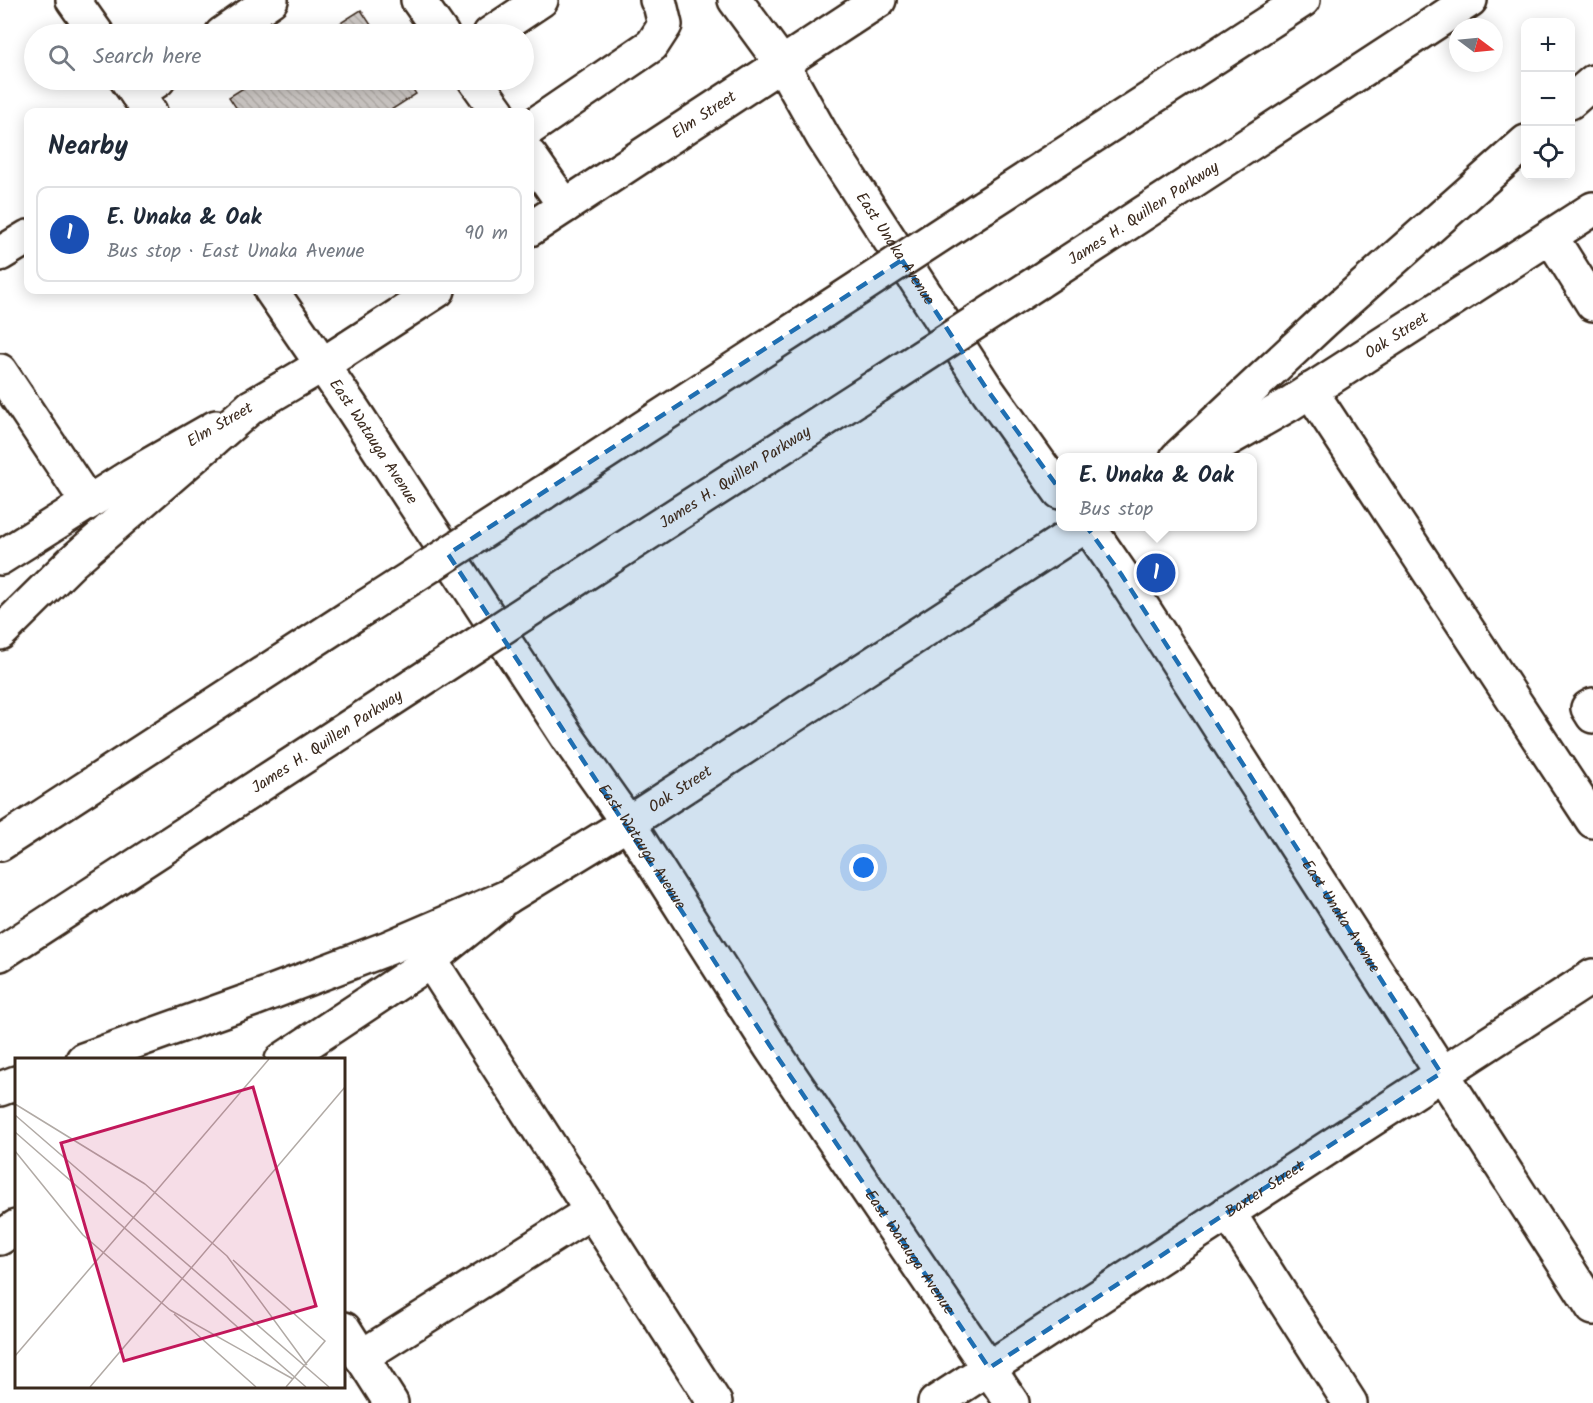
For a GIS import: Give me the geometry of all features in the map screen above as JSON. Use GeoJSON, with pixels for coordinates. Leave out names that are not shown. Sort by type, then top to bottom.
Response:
{"type":"FeatureCollection","features":[{"type":"Feature","properties":{"kind":"main road"},"geometry":{"type":"LineString","coordinates":[[73,0],[90,24]]}},
{"type":"Feature","properties":{"kind":"main road"},"geometry":{"type":"LineString","coordinates":[[236,24],[271,0]]}},
{"type":"Feature","properties":{"kind":"main road"},"geometry":{"type":"LineString","coordinates":[[418,0],[435,24]]}},
{"type":"Feature","properties":{"kind":"main road"},"geometry":{"type":"LineString","coordinates":[[504,18],[541,0]]}},
{"type":"Feature","properties":{"kind":"main road"},"geometry":{"type":"LineString","coordinates":[[534,125],[652,45],[665,25],[657,0]]}},
{"type":"Feature","properties":{"kind":"main road","name":"East Unaka Avenue"},"geometry":{"type":"LineString","coordinates":[[735,0],[782,64],[823,137],[988,391],[1056,486]]}},
{"type":"Feature","properties":{"kind":"main road","name":"Elm Street"},"geometry":{"type":"LineString","coordinates":[[534,226],[879,0]]}},
{"type":"Feature","properties":{"kind":"main road"},"geometry":{"type":"LineString","coordinates":[[0,844],[1303,0]]}},
{"type":"Feature","properties":{"kind":"main road","name":"James H. Quillen Parkway"},"geometry":{"type":"LineString","coordinates":[[0,954],[1470,0]]}},
{"type":"Feature","properties":{"kind":"main road"},"geometry":{"type":"LineString","coordinates":[[1575,98],[1593,82]]}},
{"type":"Feature","properties":{"kind":"main road"},"geometry":{"type":"LineString","coordinates":[[482,90],[495,108]]}},
{"type":"Feature","properties":{"kind":"main road"},"geometry":{"type":"LineString","coordinates":[[1183,453],[1324,321],[1521,146]]}},
{"type":"Feature","properties":{"kind":"main road"},"geometry":{"type":"LineString","coordinates":[[534,162],[565,206]]}},
{"type":"Feature","properties":{"kind":"main road","name":"Oak Street"},"geometry":{"type":"LineString","coordinates":[[1203,453],[1310,390],[1593,209]]}},
{"type":"Feature","properties":{"kind":"main road"},"geometry":{"type":"LineString","coordinates":[[1551,237],[1593,304]]}},
{"type":"Feature","properties":{"kind":"main road"},"geometry":{"type":"LineString","coordinates":[[0,254],[24,239]]}},
{"type":"Feature","properties":{"kind":"main road","name":"East Watauga Avenue"},"geometry":{"type":"LineString","coordinates":[[274,294],[570,741],[628,823],[770,1046],[1012,1403]]}},
{"type":"Feature","properties":{"kind":"main road","name":"Elm Street"},"geometry":{"type":"LineString","coordinates":[[0,558],[132,475],[322,365],[432,294]]}},
{"type":"Feature","properties":{"kind":"main road"},"geometry":{"type":"LineString","coordinates":[[0,371],[88,503]]}},
{"type":"Feature","properties":{"kind":"main road"},"geometry":{"type":"LineString","coordinates":[[1310,390],[1593,821]]}},
{"type":"Feature","properties":{"kind":"main road"},"geometry":{"type":"LineString","coordinates":[[0,633],[89,548],[252,407]]}},
{"type":"Feature","properties":{"kind":"main road","name":"Oak Street"},"geometry":{"type":"LineString","coordinates":[[284,1058],[416,971],[507,897],[628,823],[1078,531]]}},
{"type":"Feature","properties":{"kind":"main road","name":"East Unaka Avenue"},"geometry":{"type":"LineString","coordinates":[[1090,531],[1134,594],[1593,1308]]}},
{"type":"Feature","properties":{"kind":"main road"},"geometry":{"type":"LineString","coordinates":[[1593,705],[1588,708],[1593,716]]}},
{"type":"Feature","properties":{"kind":"main road"},"geometry":{"type":"LineString","coordinates":[[86,1058],[266,995],[388,948],[507,897]]}},
{"type":"Feature","properties":{"kind":"main road"},"geometry":{"type":"LineString","coordinates":[[430,960],[714,1403]]}},
{"type":"Feature","properties":{"kind":"main road","name":"Baxter Street"},"geometry":{"type":"LineString","coordinates":[[935,1403],[1440,1073],[1593,976]]}},
{"type":"Feature","properties":{"kind":"main road"},"geometry":{"type":"LineString","coordinates":[[0,1089],[15,1083]]}},
{"type":"Feature","properties":{"kind":"main road"},"geometry":{"type":"LineString","coordinates":[[361,1357],[592,1211]]}},
{"type":"Feature","properties":{"kind":"main road"},"geometry":{"type":"LineString","coordinates":[[1228,1212],[1350,1403]]}},
{"type":"Feature","properties":{"kind":"main road"},"geometry":{"type":"LineString","coordinates":[[0,1238],[15,1228]]}},
{"type":"Feature","properties":{"kind":"main road"},"geometry":{"type":"LineString","coordinates":[[345,1331],[391,1403]]}},
{"type":"Feature","properties":{"kind":"highlighted area"},"geometry":{"type":"Polygon","coordinates":[[[902,260],[988,391],[1121,574],[1441,1073],[989,1368],[770,1046],[448,554],[902,260]]]}},
{"type":"Feature","properties":{"kind":"building"},"geometry":{"type":"Polygon","coordinates":[[[361,10],[370,24],[339,24],[361,10]]]}},
{"type":"Feature","properties":{"kind":"building"},"geometry":{"type":"Polygon","coordinates":[[[240,90],[413,90],[416,94],[394,108],[236,108],[229,97],[240,90]]]}},
{"type":"Feature","properties":{"kind":"place","name":"E. Unaka & Oak"},"geometry":{"type":"Point","coordinates":[1156,573]}}]}
